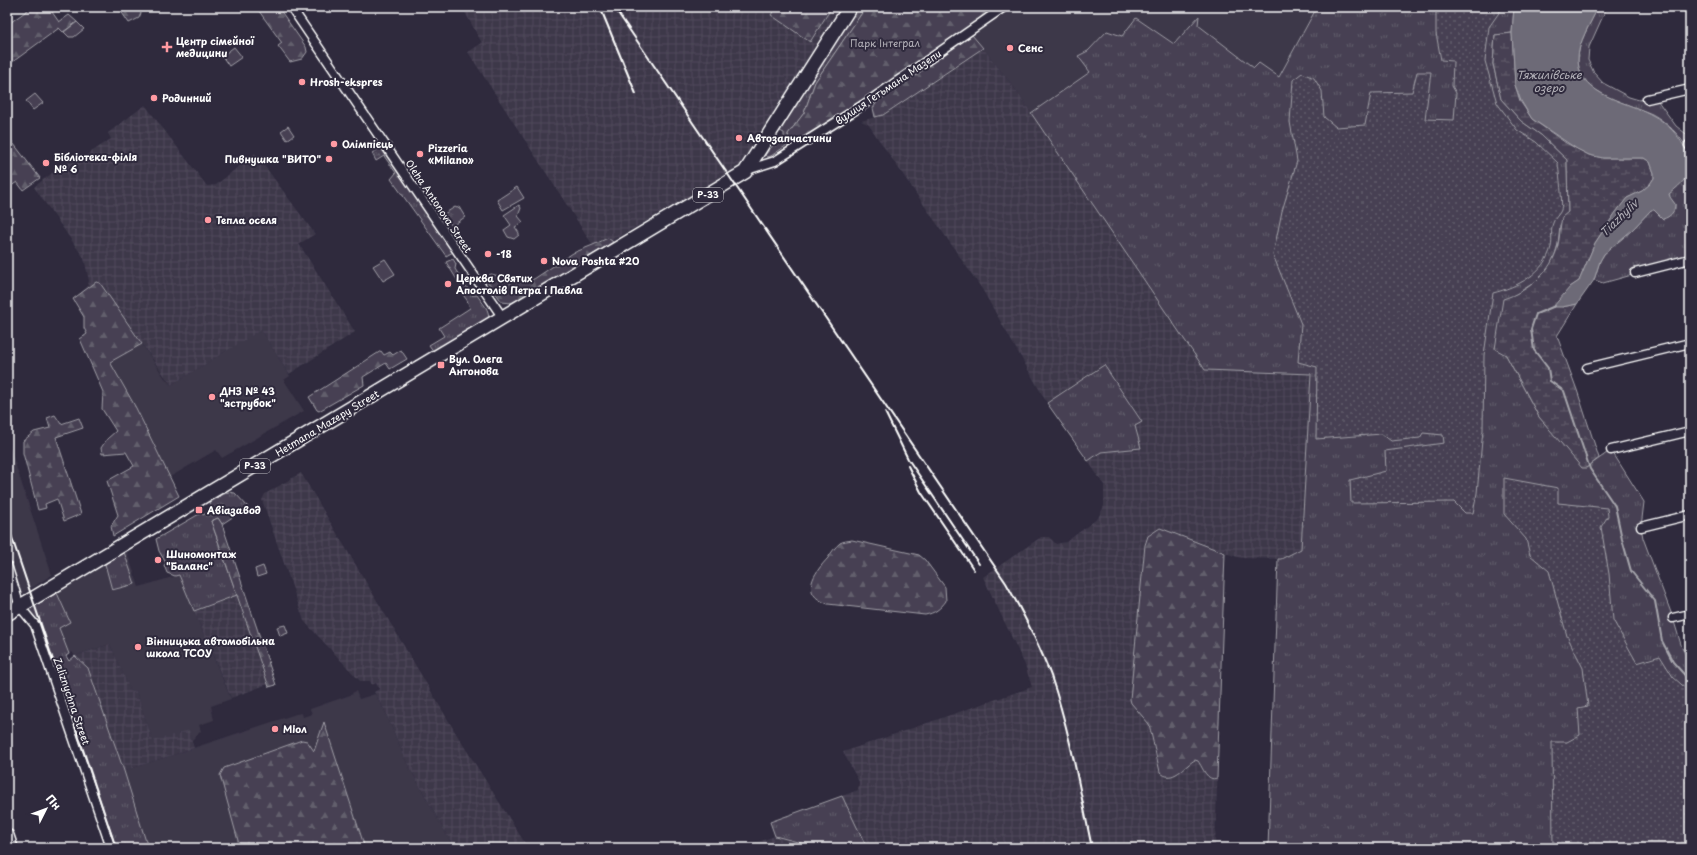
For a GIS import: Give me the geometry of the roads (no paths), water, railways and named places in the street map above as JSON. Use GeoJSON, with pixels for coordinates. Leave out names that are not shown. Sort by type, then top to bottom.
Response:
{"type":"FeatureCollection","features":[{"type":"Feature","properties":{"kind":"main road","name":"вулиця Гетьмана Мазепи"},"geometry":{"type":"LineString","coordinates":[[503,318],[747,170],[850,7]]}},
{"type":"Feature","properties":{"kind":"main road","name":"Hetmana Mazepy Street"},"geometry":{"type":"LineString","coordinates":[[7,614],[503,318]]}},
{"type":"Feature","properties":{"kind":"main road"},"geometry":{"type":"LineString","coordinates":[[7,836],[11,848]]}},
{"type":"Feature","properties":{"kind":"street","name":"Oleha Antonova Street"},"geometry":{"type":"LineString","coordinates":[[290,7],[503,318]]}},
{"type":"Feature","properties":{"kind":"street","name":"вулиця Гетьмана Мазепи"},"geometry":{"type":"LineString","coordinates":[[747,170],[775,161],[862,105],[1004,7]]}},
{"type":"Feature","properties":{"kind":"street"},"geometry":{"type":"LineString","coordinates":[[1647,99],[1690,89]]}},
{"type":"Feature","properties":{"kind":"street"},"geometry":{"type":"LineString","coordinates":[[1635,273],[1690,259]]}},
{"type":"Feature","properties":{"kind":"street"},"geometry":{"type":"LineString","coordinates":[[1587,368],[1690,343]]}},
{"type":"Feature","properties":{"kind":"street"},"geometry":{"type":"LineString","coordinates":[[1611,450],[1690,431]]}},
{"type":"Feature","properties":{"kind":"street"},"geometry":{"type":"LineString","coordinates":[[1640,527],[1690,515]]}},
{"type":"Feature","properties":{"kind":"street","name":"Zaliznychna Street"},"geometry":{"type":"LineString","coordinates":[[7,565],[20,606],[35,625],[111,848]]}},
{"type":"Feature","properties":{"kind":"street"},"geometry":{"type":"LineString","coordinates":[[1673,618],[1690,614]]}},
{"type":"Feature","properties":{"kind":"water","name":"Тяжилівське озеро"},"geometry":{"type":"Polygon","coordinates":[[[1514,7],[1598,7],[1582,40],[1578,54],[1581,73],[1587,83],[1597,91],[1654,116],[1669,127],[1686,150],[1688,159],[1689,168],[1686,177],[1669,194],[1675,204],[1672,214],[1663,219],[1654,210],[1651,210],[1632,230],[1604,254],[1600,261],[1594,280],[1577,304],[1562,307],[1553,307],[1570,287],[1579,281],[1595,243],[1616,212],[1627,198],[1642,191],[1650,184],[1654,178],[1654,173],[1650,162],[1644,158],[1603,158],[1589,155],[1577,149],[1532,119],[1521,101],[1515,85],[1512,33],[1514,7]]]}},
{"type":"Feature","properties":{"kind":"waterway","name":"Tiazhyliv"},"geometry":{"type":"LineString","coordinates":[[1555,306],[1536,314],[1531,329],[1534,350],[1548,368],[1550,381],[1564,391],[1590,469],[1615,506],[1631,571],[1655,601],[1662,641],[1673,662],[1690,681]]}},
{"type":"Feature","properties":{"kind":"railway"},"geometry":{"type":"LineString","coordinates":[[600,7],[636,94]]}},
{"type":"Feature","properties":{"kind":"railway"},"geometry":{"type":"LineString","coordinates":[[614,7],[1006,583],[1041,652],[1058,697],[1079,783],[1092,848]]}},
{"type":"Feature","properties":{"kind":"railway"},"geometry":{"type":"LineString","coordinates":[[885,412],[908,459],[979,564]]}},
{"type":"Feature","properties":{"kind":"railway"},"geometry":{"type":"LineString","coordinates":[[908,466],[921,492],[974,570]]}},
{"type":"Feature","properties":{"kind":"railway"},"geometry":{"type":"LineString","coordinates":[[7,523],[116,848]]}},
{"type":"Feature","properties":{"kind":"place","name":"Центр сімейної медицини"},"geometry":{"type":"Point","coordinates":[167,47]}},
{"type":"Feature","properties":{"kind":"place","name":"Сенс"},"geometry":{"type":"Point","coordinates":[1010,48]}},
{"type":"Feature","properties":{"kind":"place","name":"Hrosh-ekspres"},"geometry":{"type":"Point","coordinates":[302,82]}},
{"type":"Feature","properties":{"kind":"place","name":"Родинний"},"geometry":{"type":"Point","coordinates":[154,98]}},
{"type":"Feature","properties":{"kind":"place","name":"Автозапчастини"},"geometry":{"type":"Point","coordinates":[739,138]}},
{"type":"Feature","properties":{"kind":"place","name":"Олімпієць"},"geometry":{"type":"Point","coordinates":[334,144]}},
{"type":"Feature","properties":{"kind":"place","name":"Pizzeria «Milano»"},"geometry":{"type":"Point","coordinates":[420,154]}},
{"type":"Feature","properties":{"kind":"place","name":"Пивнушка \"ВИТО\""},"geometry":{"type":"Point","coordinates":[329,159]}},
{"type":"Feature","properties":{"kind":"place","name":"Бібліотека-філія № 6"},"geometry":{"type":"Point","coordinates":[46,163]}},
{"type":"Feature","properties":{"kind":"place","name":"Тепла оселя"},"geometry":{"type":"Point","coordinates":[208,220]}},
{"type":"Feature","properties":{"kind":"place","name":"-18"},"geometry":{"type":"Point","coordinates":[488,254]}},
{"type":"Feature","properties":{"kind":"place","name":"Nova Poshta #20"},"geometry":{"type":"Point","coordinates":[544,261]}},
{"type":"Feature","properties":{"kind":"place","name":"Церква Святих Апостолів Петра і Павла"},"geometry":{"type":"Point","coordinates":[448,284]}},
{"type":"Feature","properties":{"kind":"place","name":"Вул. Олега Антонова"},"geometry":{"type":"Point","coordinates":[441,365]}},
{"type":"Feature","properties":{"kind":"place","name":"ДНЗ № 43 \"яструбок\""},"geometry":{"type":"Point","coordinates":[212,397]}},
{"type":"Feature","properties":{"kind":"place","name":"Авіазавод"},"geometry":{"type":"Point","coordinates":[199,510]}},
{"type":"Feature","properties":{"kind":"place","name":"Шиномонтаж \"Баланс\""},"geometry":{"type":"Point","coordinates":[158,560]}},
{"type":"Feature","properties":{"kind":"place","name":"Вінницька автомобільна школа ТСОУ"},"geometry":{"type":"Point","coordinates":[138,647]}},
{"type":"Feature","properties":{"kind":"place","name":"Міол"},"geometry":{"type":"Point","coordinates":[275,729]}},
{"type":"Feature","properties":{"kind":"park label","name":"Парк Інтеграл"},"geometry":{"type":"Point","coordinates":[885,43]}}]}
